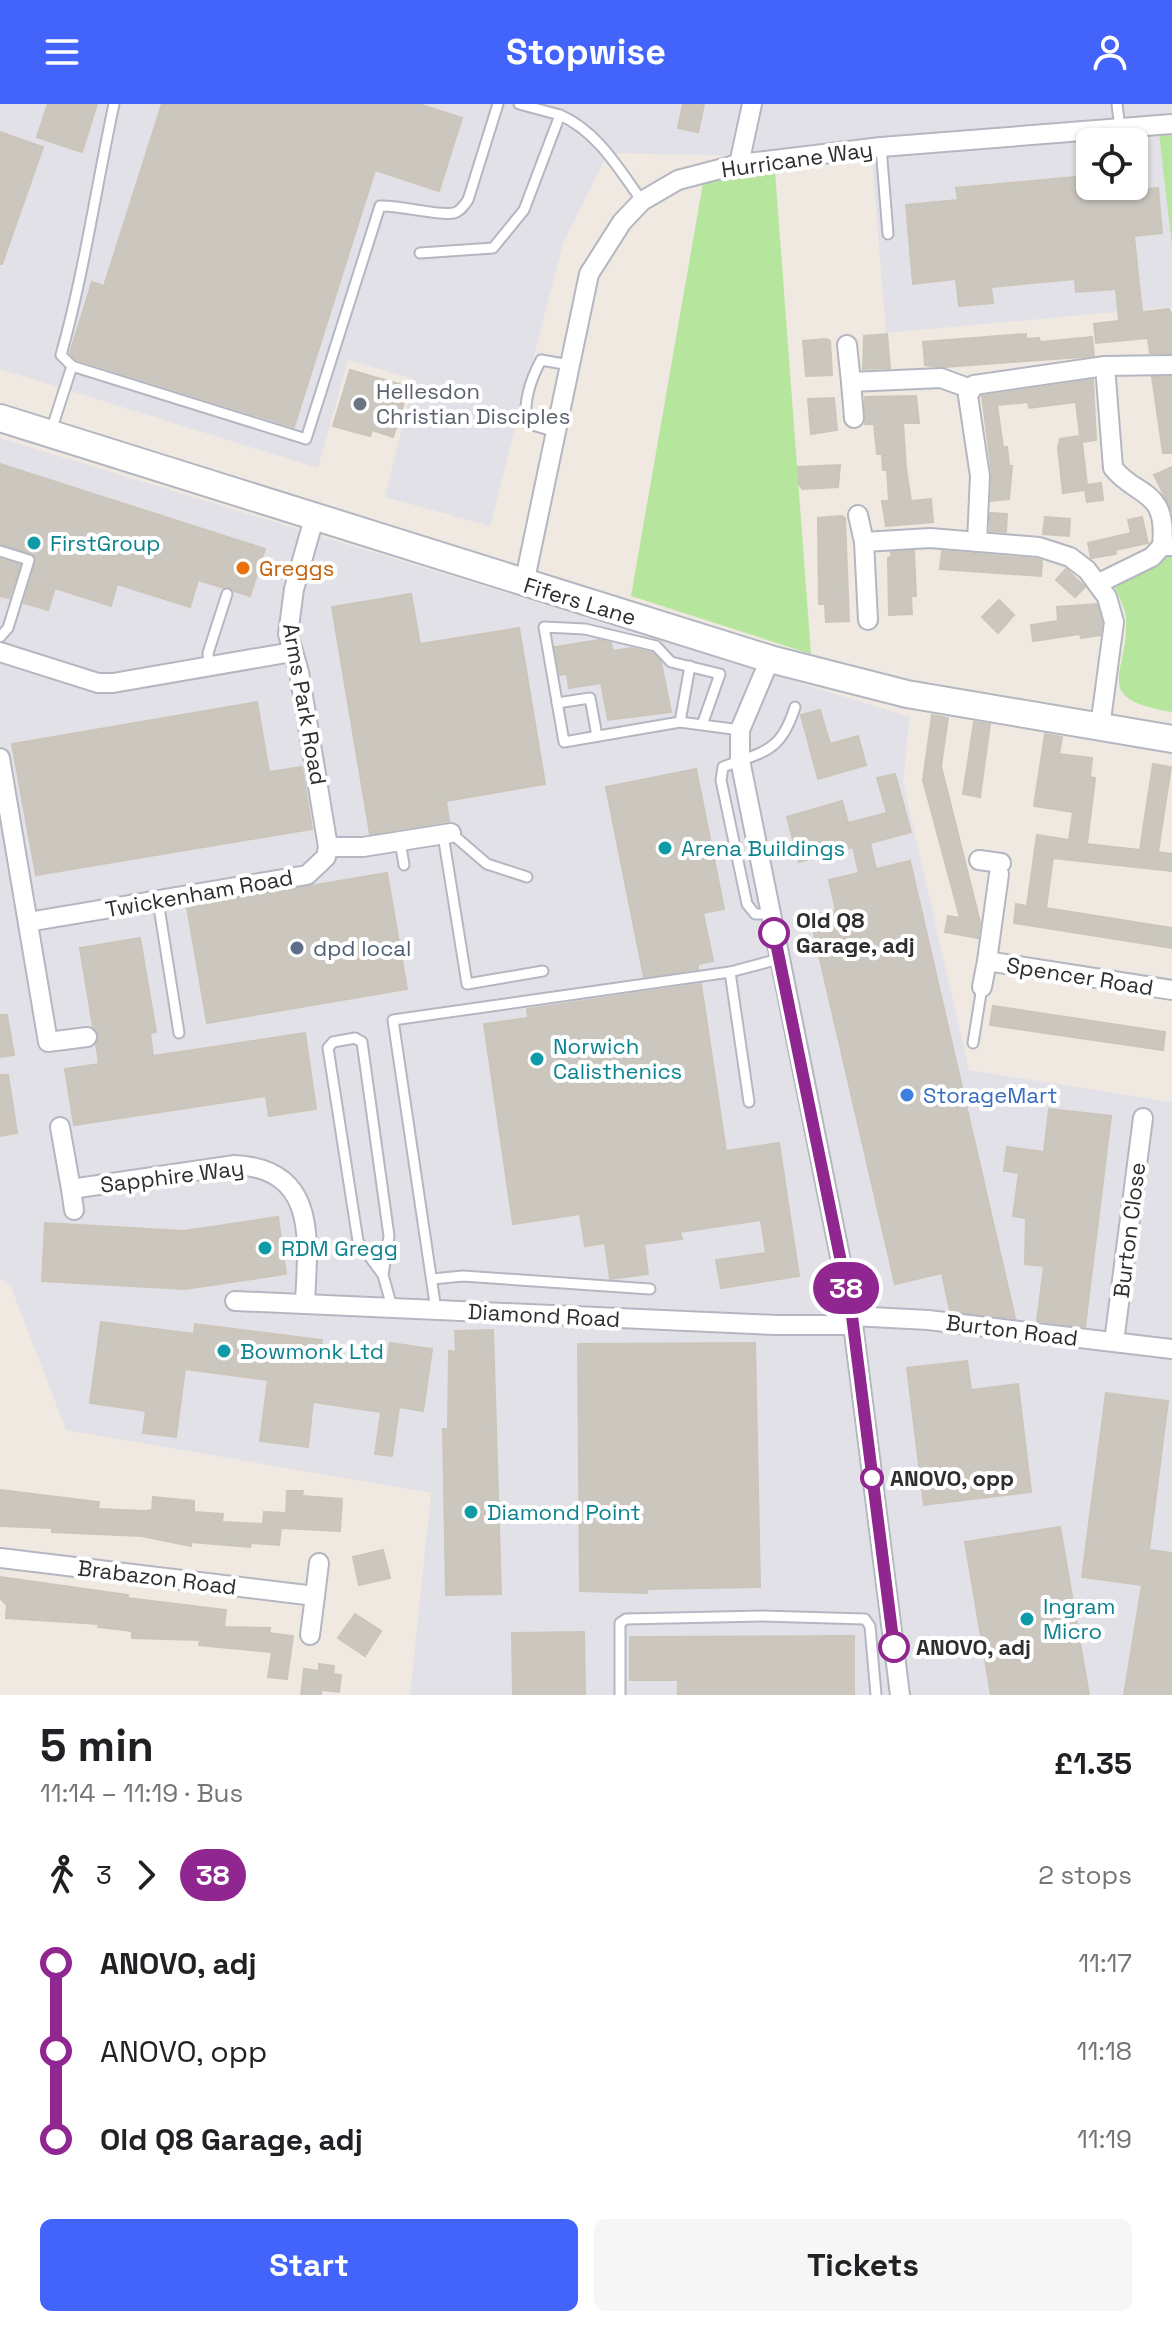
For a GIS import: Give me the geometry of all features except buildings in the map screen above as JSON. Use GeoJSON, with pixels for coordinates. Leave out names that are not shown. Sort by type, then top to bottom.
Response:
{"type":"FeatureCollection","features":[{"type":"Feature","properties":{"kind":"street"},"geometry":{"type":"LineString","coordinates":[[739,164],[752,104]]}},
{"type":"Feature","properties":{"kind":"street","name":"Hurricane Way"},"geometry":{"type":"LineString","coordinates":[[1130,128],[1172,124]]}},
{"type":"Feature","properties":{"kind":"street","name":"Hurricane Way"},"geometry":{"type":"LineString","coordinates":[[524,584],[589,274],[622,222],[642,201],[678,180],[739,164],[881,147],[1076,132]]}},
{"type":"Feature","properties":{"kind":"street"},"geometry":{"type":"LineString","coordinates":[[847,345],[854,418]]}},
{"type":"Feature","properties":{"kind":"street"},"geometry":{"type":"LineString","coordinates":[[977,542],[981,490],[968,396],[971,389],[981,381],[1105,366],[1171,364]]}},
{"type":"Feature","properties":{"kind":"street"},"geometry":{"type":"LineString","coordinates":[[1099,583],[1152,557],[1167,546],[1155,501],[1146,491],[1122,479],[1113,468],[1105,366]]}},
{"type":"Feature","properties":{"kind":"street"},"geometry":{"type":"LineString","coordinates":[[851,382],[941,378],[971,389]]}},
{"type":"Feature","properties":{"kind":"street","name":"Fifers Lane"},"geometry":{"type":"LineString","coordinates":[[0,418],[770,659],[907,694],[1172,739]]}},
{"type":"Feature","properties":{"kind":"street","name":"Arms Park Road"},"geometry":{"type":"LineString","coordinates":[[315,515],[291,604],[288,634],[299,672],[328,847]]}},
{"type":"Feature","properties":{"kind":"street"},"geometry":{"type":"LineString","coordinates":[[858,515],[864,542],[868,620]]}},
{"type":"Feature","properties":{"kind":"street"},"geometry":{"type":"LineString","coordinates":[[864,542],[930,538],[1055,550],[1070,557],[1099,583],[1114,622],[1114,641],[1100,727]]}},
{"type":"Feature","properties":{"kind":"street"},"geometry":{"type":"LineString","coordinates":[[0,652],[68,663],[113,683],[292,652]]}},
{"type":"Feature","properties":{"kind":"street"},"geometry":{"type":"LineString","coordinates":[[770,659],[740,730],[740,760],[852,1320],[900,1695]]}},
{"type":"Feature","properties":{"kind":"street"},"geometry":{"type":"LineString","coordinates":[[0,758],[48,1042],[87,1037]]}},
{"type":"Feature","properties":{"kind":"street"},"geometry":{"type":"LineString","coordinates":[[328,847],[347,849],[447,834]]}},
{"type":"Feature","properties":{"kind":"street","name":"Twickenham Road"},"geometry":{"type":"LineString","coordinates":[[28,922],[307,875],[326,857],[328,847]]}},
{"type":"Feature","properties":{"kind":"street","name":"Spencer Road"},"geometry":{"type":"LineString","coordinates":[[979,860],[1000,868],[982,987]]}},
{"type":"Feature","properties":{"kind":"street","name":"Spencer Road"},"geometry":{"type":"LineString","coordinates":[[987,961],[1172,990]]}},
{"type":"Feature","properties":{"kind":"street","name":"Burton Close"},"geometry":{"type":"LineString","coordinates":[[1114,1342],[1143,1118]]}},
{"type":"Feature","properties":{"kind":"street","name":"Sapphire Way"},"geometry":{"type":"LineString","coordinates":[[60,1127],[74,1210]]}},
{"type":"Feature","properties":{"kind":"street","name":"Sapphire Way"},"geometry":{"type":"LineString","coordinates":[[71,1189],[235,1165],[255,1166],[278,1176],[295,1192],[304,1215],[308,1242],[305,1302]]}},
{"type":"Feature","properties":{"kind":"street","name":"Diamond Road"},"geometry":{"type":"LineString","coordinates":[[235,1301],[776,1325],[852,1320]]}},
{"type":"Feature","properties":{"kind":"street","name":"Burton Road"},"geometry":{"type":"LineString","coordinates":[[852,1320],[928,1320],[1172,1349]]}},
{"type":"Feature","properties":{"kind":"street","name":"Brabazon Road"},"geometry":{"type":"LineString","coordinates":[[0,1558],[315,1596]]}},
{"type":"Feature","properties":{"kind":"street"},"geometry":{"type":"LineString","coordinates":[[310,1635],[319,1563]]}},
{"type":"Feature","properties":{"kind":"lane"},"geometry":{"type":"LineString","coordinates":[[114,104],[87,229],[78,295],[61,355],[72,366],[306,439],[380,206],[404,205],[452,213],[460,211],[468,200],[498,104]]}},
{"type":"Feature","properties":{"kind":"lane"},"geometry":{"type":"LineString","coordinates":[[519,104],[578,122],[607,153],[642,201]]}},
{"type":"Feature","properties":{"kind":"lane"},"geometry":{"type":"LineString","coordinates":[[1117,104],[1120,128]]}},
{"type":"Feature","properties":{"kind":"lane"},"geometry":{"type":"LineString","coordinates":[[420,253],[493,248],[524,210],[560,115]]}},
{"type":"Feature","properties":{"kind":"lane"},"geometry":{"type":"LineString","coordinates":[[881,147],[888,234]]}},
{"type":"Feature","properties":{"kind":"lane"},"geometry":{"type":"LineString","coordinates":[[556,432],[526,423],[524,406],[531,378],[541,360],[570,365]]}},
{"type":"Feature","properties":{"kind":"lane"},"geometry":{"type":"LineString","coordinates":[[50,433],[72,366]]}},
{"type":"Feature","properties":{"kind":"lane"},"geometry":{"type":"LineString","coordinates":[[0,551],[29,560],[8,628],[0,637]]}},
{"type":"Feature","properties":{"kind":"lane"},"geometry":{"type":"LineString","coordinates":[[209,667],[208,653],[227,594]]}},
{"type":"Feature","properties":{"kind":"lane"},"geometry":{"type":"LineString","coordinates":[[702,725],[721,676],[671,662],[656,646],[585,629],[544,627],[564,742],[680,722],[702,725],[740,730]]}},
{"type":"Feature","properties":{"kind":"lane"},"geometry":{"type":"LineString","coordinates":[[680,722],[690,666]]}},
{"type":"Feature","properties":{"kind":"lane"},"geometry":{"type":"LineString","coordinates":[[557,703],[590,698],[597,736]]}},
{"type":"Feature","properties":{"kind":"lane"},"geometry":{"type":"LineString","coordinates":[[740,760],[763,752],[786,735],[795,707]]}},
{"type":"Feature","properties":{"kind":"lane"},"geometry":{"type":"LineString","coordinates":[[447,834],[487,864],[527,877]]}},
{"type":"Feature","properties":{"kind":"lane"},"geometry":{"type":"LineString","coordinates":[[447,834],[467,984],[543,971]]}},
{"type":"Feature","properties":{"kind":"lane"},"geometry":{"type":"LineString","coordinates":[[400,841],[404,865]]}},
{"type":"Feature","properties":{"kind":"lane"},"geometry":{"type":"LineString","coordinates":[[158,901],[179,1033]]}},
{"type":"Feature","properties":{"kind":"lane"},"geometry":{"type":"LineString","coordinates":[[436,1310],[393,1020],[730,972],[779,959]]}},
{"type":"Feature","properties":{"kind":"lane"},"geometry":{"type":"LineString","coordinates":[[730,972],[749,1102]]}},
{"type":"Feature","properties":{"kind":"lane"},"geometry":{"type":"LineString","coordinates":[[973,1043],[982,987]]}},
{"type":"Feature","properties":{"kind":"lane"},"geometry":{"type":"LineString","coordinates":[[383,1275],[389,1236],[362,1042],[355,1038],[333,1042],[328,1048],[358,1241],[383,1275],[392,1307]]}},
{"type":"Feature","properties":{"kind":"lane"},"geometry":{"type":"LineString","coordinates":[[432,1279],[463,1276],[650,1289]]}},
{"type":"Feature","properties":{"kind":"lane"},"geometry":{"type":"LineString","coordinates":[[620,1695],[620,1623],[626,1619],[762,1616],[865,1619],[870,1626],[876,1695]]}},
{"type":"Feature","properties":{"kind":"shaded area"},"geometry":{"type":"Polygon","coordinates":[[[0,104],[1172,104],[1172,307],[886,333],[872,159],[608,153],[563,243],[490,526],[385,497],[414,379],[348,360],[318,468],[0,369],[0,104]]]}},
{"type":"Feature","properties":{"kind":"shaded area"},"geometry":{"type":"Polygon","coordinates":[[[0,438],[910,717],[903,782],[969,1070],[1172,1102],[1172,1695],[410,1695],[431,1493],[66,1430],[11,1287],[0,1278],[0,438]]]}},
{"type":"Feature","properties":{"kind":"green space"},"geometry":{"type":"Polygon","coordinates":[[[1172,124],[1172,246],[1158,125],[1172,124]]]}},
{"type":"Feature","properties":{"kind":"green space"},"geometry":{"type":"Polygon","coordinates":[[[775,171],[811,654],[631,596],[703,183],[775,171]]]}},
{"type":"Feature","properties":{"kind":"green space"},"geometry":{"type":"Polygon","coordinates":[[[1172,555],[1172,712],[1146,706],[1130,699],[1122,691],[1119,681],[1126,618],[1115,588],[1121,578],[1172,555]]]}},
{"type":"Feature","properties":{"kind":"bus line","name":"38"},"geometry":{"type":"LineString","coordinates":[[774,933],[852,1316],[894,1647]]}},
{"type":"Feature","properties":{"kind":"place","name":"Hellesdon Christian Disciples"},"geometry":{"type":"Point","coordinates":[360,404]}},
{"type":"Feature","properties":{"kind":"place","name":"FirstGroup"},"geometry":{"type":"Point","coordinates":[34,543]}},
{"type":"Feature","properties":{"kind":"place","name":"Greggs"},"geometry":{"type":"Point","coordinates":[243,568]}},
{"type":"Feature","properties":{"kind":"place","name":"Arena Buildings"},"geometry":{"type":"Point","coordinates":[665,848]}},
{"type":"Feature","properties":{"kind":"place","name":"Old Q8 Garage, adj"},"geometry":{"type":"Point","coordinates":[774,933]}},
{"type":"Feature","properties":{"kind":"place","name":"dpd local"},"geometry":{"type":"Point","coordinates":[297,948]}},
{"type":"Feature","properties":{"kind":"place","name":"Norwich Calisthenics"},"geometry":{"type":"Point","coordinates":[537,1059]}},
{"type":"Feature","properties":{"kind":"place","name":"StorageMart"},"geometry":{"type":"Point","coordinates":[907,1095]}},
{"type":"Feature","properties":{"kind":"place","name":"RDM Gregg"},"geometry":{"type":"Point","coordinates":[265,1248]}},
{"type":"Feature","properties":{"kind":"place","name":"Bowmonk Ltd"},"geometry":{"type":"Point","coordinates":[224,1351]}},
{"type":"Feature","properties":{"kind":"place","name":"ANOVO, opp"},"geometry":{"type":"Point","coordinates":[872,1478]}},
{"type":"Feature","properties":{"kind":"place","name":"Diamond Point"},"geometry":{"type":"Point","coordinates":[471,1512]}},
{"type":"Feature","properties":{"kind":"place","name":"Ingram Micro"},"geometry":{"type":"Point","coordinates":[1027,1619]}},
{"type":"Feature","properties":{"kind":"place","name":"ANOVO, adj"},"geometry":{"type":"Point","coordinates":[894,1647]}}]}
